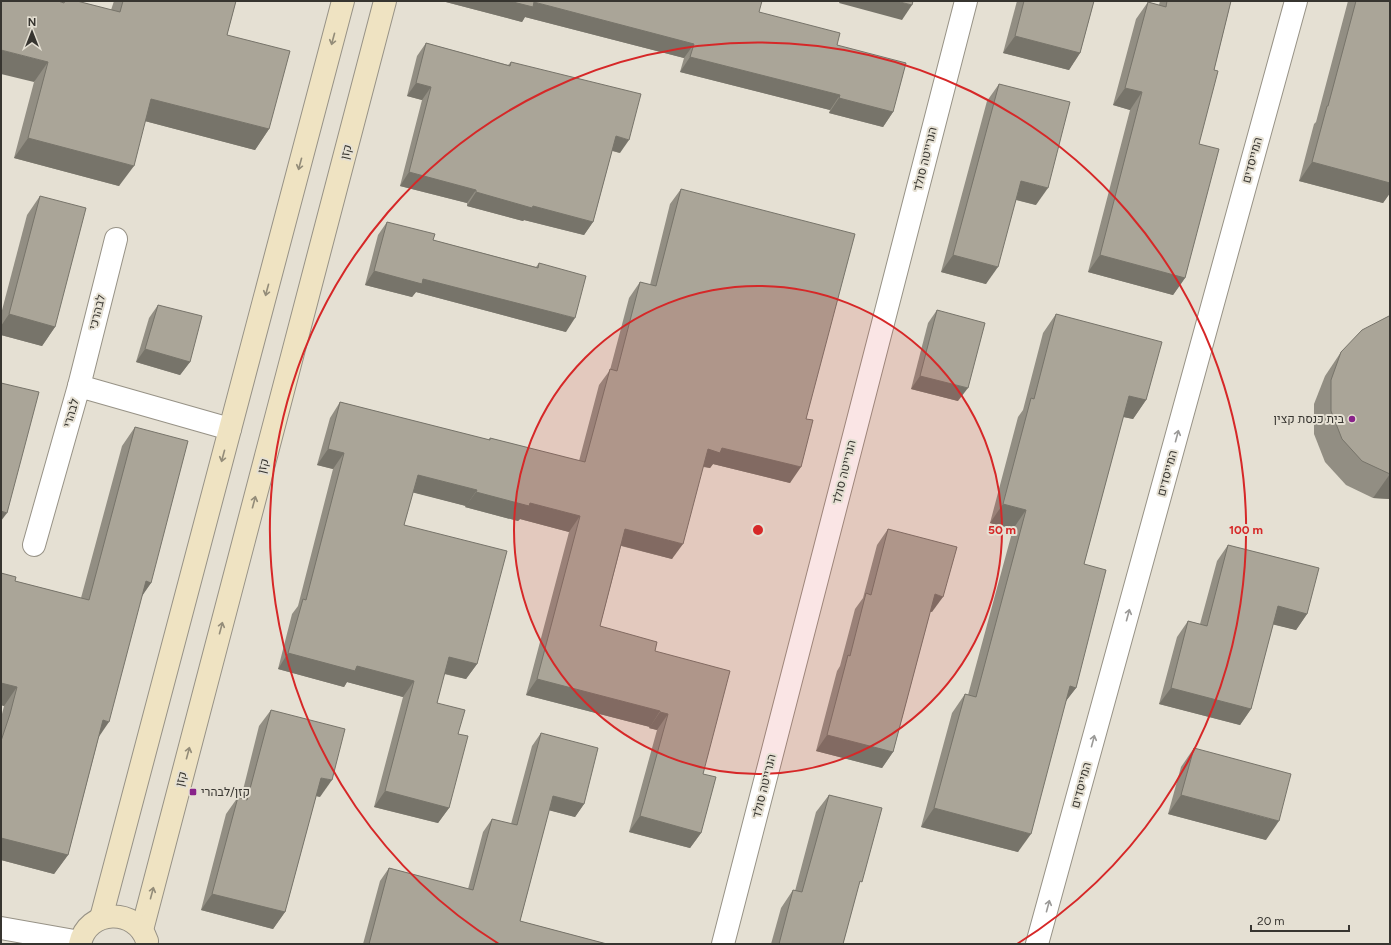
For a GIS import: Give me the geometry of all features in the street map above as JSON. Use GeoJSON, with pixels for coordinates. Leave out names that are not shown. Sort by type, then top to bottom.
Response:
{"type":"FeatureCollection","features":[{"type":"Feature","properties":{"kind":"street"},"geometry":{"type":"LineString","coordinates":[[101,918],[343,1]]}},
{"type":"Feature","properties":{"kind":"street","name":"קזן"},"geometry":{"type":"LineString","coordinates":[[145,937],[385,1]]}},
{"type":"Feature","properties":{"kind":"street","name":"הנרייטה סולד"},"geometry":{"type":"LineString","coordinates":[[723,944],[966,1]]}},
{"type":"Feature","properties":{"kind":"street","name":"המייסדים"},"geometry":{"type":"LineString","coordinates":[[1037,944],[1296,1]]}},
{"type":"Feature","properties":{"kind":"street","name":"לבהרכי"},"geometry":{"type":"LineString","coordinates":[[79,386],[116,238]]}},
{"type":"Feature","properties":{"kind":"street","name":"לבהרי"},"geometry":{"type":"LineString","coordinates":[[34,545],[79,386],[230,430]]}},
{"type":"Feature","properties":{"kind":"street"},"geometry":{"type":"LineString","coordinates":[[1,928],[80,943],[84,932],[91,924],[101,918],[112,916],[123,917],[134,922],[145,937]]}},
{"type":"Feature","properties":{"kind":"building"},"geometry":{"type":"Polygon","coordinates":[[[1,1],[58,1],[64,3],[65,1],[77,1],[120,12],[123,1],[236,1],[227,35],[290,51],[269,129],[151,99],[134,166],[28,138],[48,62],[1,50],[1,1]]]}},
{"type":"Feature","properties":{"kind":"building"},"geometry":{"type":"Polygon","coordinates":[[[509,1],[762,1],[759,12],[840,33],[837,45],[906,63],[893,112],[839,98],[840,95],[690,57],[694,44],[534,2],[533,7],[509,1]]]}},
{"type":"Feature","properties":{"kind":"building"},"geometry":{"type":"Polygon","coordinates":[[[896,1],[913,1],[912,5],[896,1]]]}},
{"type":"Feature","properties":{"kind":"building"},"geometry":{"type":"Polygon","coordinates":[[[1024,1],[1094,1],[1080,53],[1015,36],[1024,1]]]}},
{"type":"Feature","properties":{"kind":"building"},"geometry":{"type":"Polygon","coordinates":[[[1167,1],[1231,1],[1214,70],[1218,71],[1199,144],[1219,149],[1185,278],[1100,255],[1142,92],[1125,88],[1148,2],[1166,7],[1167,1]]]}},
{"type":"Feature","properties":{"kind":"building"},"geometry":{"type":"Polygon","coordinates":[[[1356,1],[1390,1],[1390,183],[1312,162],[1356,1]]]}},
{"type":"Feature","properties":{"kind":"building"},"geometry":{"type":"Polygon","coordinates":[[[426,43],[510,66],[511,62],[641,94],[629,140],[616,136],[593,222],[533,206],[532,208],[476,192],[476,190],[409,172],[431,87],[416,83],[426,43]]]}},
{"type":"Feature","properties":{"kind":"building"},"geometry":{"type":"Polygon","coordinates":[[[999,84],[1070,102],[1048,188],[1021,181],[998,267],[953,255],[999,84]]]}},
{"type":"Feature","properties":{"kind":"building"},"geometry":{"type":"Polygon","coordinates":[[[681,189],[855,234],[806,419],[813,420],[801,467],[722,448],[720,453],[708,449],[683,544],[625,529],[600,626],[657,642],[655,651],[730,671],[703,774],[716,777],[701,833],[640,816],[668,714],[537,679],[580,516],[530,503],[529,506],[476,492],[477,490],[418,475],[404,525],[507,551],[477,664],[449,657],[437,703],[465,710],[458,734],[468,736],[449,808],[385,791],[414,681],[357,666],[355,671],[288,653],[303,599],[306,600],[344,453],[328,449],[340,402],[490,440],[490,438],[585,462],[610,369],[617,371],[640,282],[656,286],[681,189]]]}},
{"type":"Feature","properties":{"kind":"building"},"geometry":{"type":"Polygon","coordinates":[[[40,196],[86,208],[55,327],[9,314],[40,196]]]}},
{"type":"Feature","properties":{"kind":"building"},"geometry":{"type":"Polygon","coordinates":[[[387,222],[435,234],[433,240],[538,268],[539,263],[586,276],[575,318],[423,279],[422,284],[374,271],[387,222]]]}},
{"type":"Feature","properties":{"kind":"building"},"geometry":{"type":"Polygon","coordinates":[[[158,305],[202,316],[190,362],[145,349],[158,305]]]}},
{"type":"Feature","properties":{"kind":"building"},"geometry":{"type":"Polygon","coordinates":[[[937,310],[985,323],[968,388],[920,376],[937,310]]]}},
{"type":"Feature","properties":{"kind":"building"},"geometry":{"type":"Polygon","coordinates":[[[1056,314],[1162,342],[1146,400],[1129,396],[1084,564],[1106,570],[1076,688],[1070,686],[1031,834],[934,808],[965,694],[976,697],[1026,510],[1003,504],[1031,398],[1034,399],[1056,314]]]}},
{"type":"Feature","properties":{"kind":"building","name":"בית כנסת קצין"},"geometry":{"type":"Polygon","coordinates":[[[1389,316],[1390,474],[1362,461],[1342,439],[1331,411],[1331,380],[1341,352],[1362,330],[1389,316]]]}},
{"type":"Feature","properties":{"kind":"building"},"geometry":{"type":"Polygon","coordinates":[[[1,383],[39,392],[7,513],[1,511],[1,383]]]}},
{"type":"Feature","properties":{"kind":"building"},"geometry":{"type":"Polygon","coordinates":[[[135,427],[188,441],[151,583],[146,581],[109,722],[103,720],[68,855],[1,838],[1,741],[17,687],[1,683],[1,573],[16,577],[15,581],[89,600],[135,427]]]}},
{"type":"Feature","properties":{"kind":"building"},"geometry":{"type":"Polygon","coordinates":[[[888,529],[957,547],[943,597],[935,594],[893,752],[827,735],[848,655],[850,656],[866,593],[871,595],[888,529]]]}},
{"type":"Feature","properties":{"kind":"building"},"geometry":{"type":"Polygon","coordinates":[[[1228,545],[1319,568],[1307,614],[1278,606],[1251,709],[1171,688],[1188,621],[1207,626],[1228,545]]]}},
{"type":"Feature","properties":{"kind":"building"},"geometry":{"type":"Polygon","coordinates":[[[271,710],[345,729],[332,780],[321,778],[285,912],[212,894],[238,797],[247,800],[271,710]]]}},
{"type":"Feature","properties":{"kind":"building"},"geometry":{"type":"Polygon","coordinates":[[[541,733],[598,748],[584,804],[553,796],[520,921],[607,944],[369,944],[389,868],[473,890],[492,819],[517,825],[541,733]]]}},
{"type":"Feature","properties":{"kind":"building"},"geometry":{"type":"Polygon","coordinates":[[[1194,748],[1291,774],[1279,821],[1181,795],[1194,748]]]}},
{"type":"Feature","properties":{"kind":"building"},"geometry":{"type":"Polygon","coordinates":[[[829,795],[882,808],[843,944],[779,944],[793,890],[802,892],[829,795]]]}},
{"type":"Feature","properties":{"kind":"place","name":"בית כנסת קצין"},"geometry":{"type":"Point","coordinates":[1352,419]}},
{"type":"Feature","properties":{"kind":"place","name":"קזן/לבהרי"},"geometry":{"type":"Point","coordinates":[193,792]}}]}
